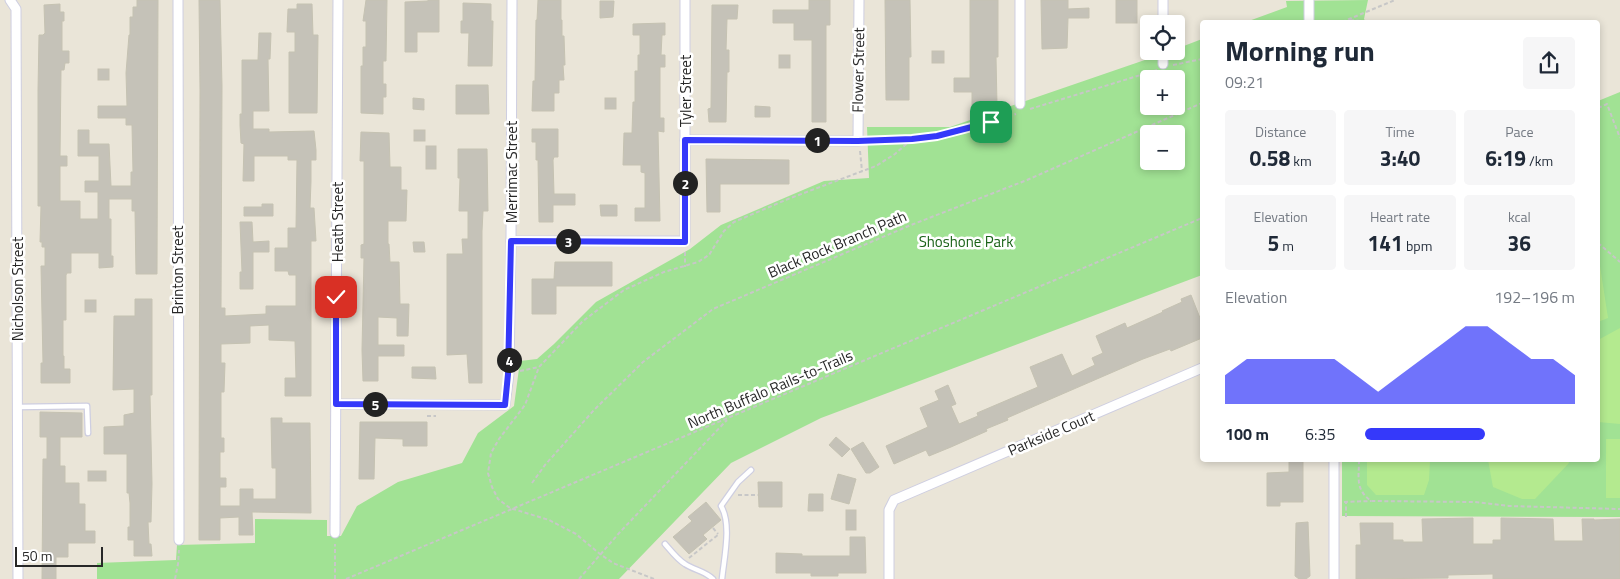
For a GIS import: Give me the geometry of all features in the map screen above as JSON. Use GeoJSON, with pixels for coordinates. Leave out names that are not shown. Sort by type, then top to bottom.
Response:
{"type":"FeatureCollection","features":[{"type":"Feature","properties":{"kind":"street","name":"Nicholson Street"},"geometry":{"type":"LineString","coordinates":[[10,0],[16,9],[18,579]]}},
{"type":"Feature","properties":{"kind":"street","name":"Brinton Street"},"geometry":{"type":"LineString","coordinates":[[178,0],[179,540]]}},
{"type":"Feature","properties":{"kind":"street","name":"Heath Street"},"geometry":{"type":"LineString","coordinates":[[335,533],[338,0]]}},
{"type":"Feature","properties":{"kind":"street","name":"Merrimac Street"},"geometry":{"type":"LineString","coordinates":[[508,409],[512,0]]}},
{"type":"Feature","properties":{"kind":"street","name":"Tyler Street"},"geometry":{"type":"LineString","coordinates":[[511,241],[685,242],[685,0]]}},
{"type":"Feature","properties":{"kind":"street","name":"Flower Street"},"geometry":{"type":"LineString","coordinates":[[859,0],[859,143]]}},
{"type":"Feature","properties":{"kind":"street"},"geometry":{"type":"LineString","coordinates":[[1020,0],[1022,109]]}},
{"type":"Feature","properties":{"kind":"street"},"geometry":{"type":"LineString","coordinates":[[1163,15],[1164,0]]}},
{"type":"Feature","properties":{"kind":"street"},"geometry":{"type":"LineString","coordinates":[[1309,0],[1309,20]]}},
{"type":"Feature","properties":{"kind":"street"},"geometry":{"type":"LineString","coordinates":[[1165,60],[1166,66]]}},
{"type":"Feature","properties":{"kind":"street"},"geometry":{"type":"LineString","coordinates":[[685,140],[859,143]]}},
{"type":"Feature","properties":{"kind":"street","name":"Parkside Court"},"geometry":{"type":"LineString","coordinates":[[889,579],[889,510],[894,500],[1200,369]]}},
{"type":"Feature","properties":{"kind":"street"},"geometry":{"type":"LineString","coordinates":[[336,404],[508,409]]}},
{"type":"Feature","properties":{"kind":"street"},"geometry":{"type":"LineString","coordinates":[[1334,462],[1334,579]]}},
{"type":"Feature","properties":{"kind":"lane"},"geometry":{"type":"LineString","coordinates":[[18,407],[87,406],[88,432]]}},
{"type":"Feature","properties":{"kind":"lane"},"geometry":{"type":"LineString","coordinates":[[722,579],[726,515],[721,506],[738,482],[752,470]]}},
{"type":"Feature","properties":{"kind":"lane"},"geometry":{"type":"LineString","coordinates":[[665,544],[683,563],[713,579]]}},
{"type":"Feature","properties":{"kind":"path"},"geometry":{"type":"LineString","coordinates":[[1348,20],[1395,0]]}},
{"type":"Feature","properties":{"kind":"path"},"geometry":{"type":"LineString","coordinates":[[862,172],[859,143],[871,140],[937,136],[964,130],[1022,109],[1166,66],[1200,58]]}},
{"type":"Feature","properties":{"kind":"path","name":"Black Rock Branch Path"},"geometry":{"type":"LineString","coordinates":[[532,483],[545,465],[594,410],[643,362],[713,309],[911,225],[1027,180],[1200,104]]}},
{"type":"Feature","properties":{"kind":"path"},"geometry":{"type":"LineString","coordinates":[[1600,107],[1607,104],[1620,138]]}},
{"type":"Feature","properties":{"kind":"path"},"geometry":{"type":"LineString","coordinates":[[871,135],[871,140]]}},
{"type":"Feature","properties":{"kind":"path"},"geometry":{"type":"LineString","coordinates":[[654,579],[613,563],[576,534],[549,520],[510,508],[498,499],[488,473],[491,453],[499,439],[525,405],[539,367],[582,321],[624,290],[664,272],[698,262],[709,255],[724,231],[734,222],[788,199],[862,172],[888,158],[912,139]]}},
{"type":"Feature","properties":{"kind":"path","name":"North Buffalo Rails-to-Trails"},"geometry":{"type":"LineString","coordinates":[[346,579],[510,508],[728,419],[1200,219]]}},
{"type":"Feature","properties":{"kind":"path"},"geometry":{"type":"LineString","coordinates":[[1600,245],[1620,262]]}},
{"type":"Feature","properties":{"kind":"path"},"geometry":{"type":"LineString","coordinates":[[685,253],[685,267]]}},
{"type":"Feature","properties":{"kind":"path"},"geometry":{"type":"LineString","coordinates":[[517,372],[539,367]]}},
{"type":"Feature","properties":{"kind":"path"},"geometry":{"type":"LineString","coordinates":[[508,409],[515,419]]}},
{"type":"Feature","properties":{"kind":"path"},"geometry":{"type":"LineString","coordinates":[[427,416],[436,416]]}},
{"type":"Feature","properties":{"kind":"path"},"geometry":{"type":"LineString","coordinates":[[579,579],[600,554],[728,419]]}},
{"type":"Feature","properties":{"kind":"path"},"geometry":{"type":"LineString","coordinates":[[1359,462],[1359,487],[1363,495],[1371,501]]}},
{"type":"Feature","properties":{"kind":"path"},"geometry":{"type":"LineString","coordinates":[[736,495],[758,495]]}},
{"type":"Feature","properties":{"kind":"path"},"geometry":{"type":"LineString","coordinates":[[1334,502],[1475,502],[1508,506],[1620,509]]}},
{"type":"Feature","properties":{"kind":"path"},"geometry":{"type":"LineString","coordinates":[[1346,502],[1346,517]]}},
{"type":"Feature","properties":{"kind":"path"},"geometry":{"type":"LineString","coordinates":[[690,557],[718,534],[713,528]]}},
{"type":"Feature","properties":{"kind":"path"},"geometry":{"type":"LineString","coordinates":[[335,533],[335,579]]}},
{"type":"Feature","properties":{"kind":"path"},"geometry":{"type":"LineString","coordinates":[[175,579],[179,540]]}},
{"type":"Feature","properties":{"kind":"green space"},"geometry":{"type":"Polygon","coordinates":[[[1368,0],[1365,20],[1251,20],[1287,7],[1286,1],[1368,0]]]}},
{"type":"Feature","properties":{"kind":"green space","name":"Shoshone Park"},"geometry":{"type":"Polygon","coordinates":[[[1200,40],[1200,276],[821,418],[731,463],[619,579],[97,579],[97,563],[176,560],[177,545],[255,543],[255,519],[327,520],[327,536],[341,536],[357,506],[398,482],[462,463],[478,433],[514,406],[520,361],[537,359],[596,302],[690,249],[721,225],[824,181],[869,178],[867,127],[950,127],[1145,60],[1185,60],[1185,46],[1200,40]]]}},
{"type":"Feature","properties":{"kind":"green space"},"geometry":{"type":"Polygon","coordinates":[[[1620,92],[1620,517],[1342,516],[1342,462],[1600,462],[1600,100],[1620,92]]]}},
{"type":"Feature","properties":{"kind":"green space"},"geometry":{"type":"Polygon","coordinates":[[[1600,266],[1608,318],[1600,321],[1600,266]]]}},
{"type":"Feature","properties":{"kind":"green space"},"geometry":{"type":"Polygon","coordinates":[[[1620,328],[1620,424],[1600,422],[1600,339],[1620,328]]]}},
{"type":"Feature","properties":{"kind":"green space"},"geometry":{"type":"Polygon","coordinates":[[[1606,439],[1620,439],[1620,498],[1606,498],[1606,439]]]}},
{"type":"Feature","properties":{"kind":"green space"},"geometry":{"type":"Polygon","coordinates":[[[1367,462],[1430,462],[1429,480],[1424,495],[1376,495],[1367,485],[1367,462]]]}},
{"type":"Feature","properties":{"kind":"green space"},"geometry":{"type":"Polygon","coordinates":[[[1488,462],[1569,463],[1535,499],[1522,499],[1493,487],[1488,462]]]}},
{"type":"Feature","properties":{"kind":"building"},"geometry":{"type":"Polygon","coordinates":[[[137,0],[158,0],[157,274],[136,274],[135,211],[132,211],[132,199],[109,199],[113,267],[99,268],[99,253],[71,253],[71,273],[66,275],[66,320],[63,320],[64,369],[70,369],[70,383],[41,383],[41,363],[43,363],[41,266],[45,266],[45,247],[42,247],[42,242],[40,242],[41,206],[38,206],[38,91],[39,35],[45,33],[44,5],[60,4],[60,12],[64,12],[64,21],[62,21],[62,51],[69,51],[69,63],[65,63],[64,70],[61,70],[60,156],[67,156],[67,166],[60,166],[60,201],[80,201],[80,219],[98,219],[98,192],[85,192],[85,181],[99,181],[99,156],[78,156],[78,130],[89,130],[89,144],[109,144],[111,186],[131,186],[131,172],[133,172],[132,125],[126,125],[126,118],[98,118],[98,106],[127,106],[126,73],[130,17],[133,17],[133,7],[137,7],[137,0]]]}},
{"type":"Feature","properties":{"kind":"building"},"geometry":{"type":"Polygon","coordinates":[[[199,0],[220,0],[222,86],[221,308],[225,308],[225,316],[266,314],[266,306],[296,306],[296,275],[289,275],[288,271],[275,271],[275,248],[288,248],[288,228],[296,228],[297,160],[288,160],[288,156],[254,156],[254,181],[243,181],[244,144],[241,143],[240,125],[240,114],[242,114],[242,60],[258,60],[259,33],[271,33],[270,59],[268,59],[269,111],[253,111],[253,129],[269,129],[269,132],[314,131],[316,150],[316,160],[311,160],[310,208],[314,208],[316,241],[311,241],[311,396],[285,396],[285,378],[296,378],[295,341],[269,340],[269,325],[250,326],[250,343],[221,344],[221,363],[225,363],[224,392],[221,392],[221,438],[224,438],[224,452],[220,452],[220,478],[226,478],[226,487],[220,487],[220,506],[240,506],[240,489],[253,489],[253,499],[276,499],[276,468],[272,468],[271,418],[282,418],[282,423],[310,423],[311,513],[252,512],[253,535],[239,535],[239,517],[220,518],[220,540],[199,540],[199,0]]]}},
{"type":"Feature","properties":{"kind":"building"},"geometry":{"type":"Polygon","coordinates":[[[366,0],[387,0],[386,61],[383,61],[383,84],[386,84],[386,97],[383,97],[383,114],[361,113],[361,66],[363,66],[363,47],[366,47],[366,21],[363,21],[366,0]]]}},
{"type":"Feature","properties":{"kind":"building"},"geometry":{"type":"Polygon","coordinates":[[[439,0],[439,32],[417,32],[417,52],[405,52],[405,2],[439,0]]]}},
{"type":"Feature","properties":{"kind":"building"},"geometry":{"type":"Polygon","coordinates":[[[538,0],[561,0],[565,65],[563,65],[564,80],[559,80],[559,93],[554,93],[554,111],[532,111],[538,0]]]}},
{"type":"Feature","properties":{"kind":"building"},"geometry":{"type":"Polygon","coordinates":[[[809,0],[830,0],[830,25],[826,25],[826,122],[812,122],[812,40],[794,40],[794,23],[773,23],[773,10],[809,10],[809,0]]]}},
{"type":"Feature","properties":{"kind":"building"},"geometry":{"type":"Polygon","coordinates":[[[885,0],[910,0],[911,57],[909,57],[909,100],[886,100],[885,0]]]}},
{"type":"Feature","properties":{"kind":"building"},"geometry":{"type":"Polygon","coordinates":[[[970,0],[998,0],[997,106],[972,106],[972,92],[954,92],[954,78],[970,78],[970,0]]]}},
{"type":"Feature","properties":{"kind":"building"},"geometry":{"type":"Polygon","coordinates":[[[1041,0],[1068,0],[1068,9],[1089,8],[1089,18],[1068,18],[1067,48],[1042,49],[1041,0]]]}},
{"type":"Feature","properties":{"kind":"building"},"geometry":{"type":"Polygon","coordinates":[[[1116,0],[1137,0],[1137,23],[1116,23],[1116,0]]]}},
{"type":"Feature","properties":{"kind":"building"},"geometry":{"type":"Polygon","coordinates":[[[600,1],[614,1],[613,17],[600,18],[600,1]]]}},
{"type":"Feature","properties":{"kind":"building"},"geometry":{"type":"Polygon","coordinates":[[[463,3],[491,4],[491,21],[493,21],[492,66],[468,66],[469,33],[461,33],[463,3]]]}},
{"type":"Feature","properties":{"kind":"building"},"geometry":{"type":"Polygon","coordinates":[[[297,4],[312,4],[313,35],[318,35],[317,113],[289,113],[289,52],[295,52],[295,32],[287,32],[288,9],[297,9],[297,4]]]}},
{"type":"Feature","properties":{"kind":"building"},"geometry":{"type":"Polygon","coordinates":[[[712,5],[738,5],[737,19],[727,19],[726,50],[729,50],[729,72],[727,72],[726,122],[709,122],[708,109],[711,108],[712,5]]]}},
{"type":"Feature","properties":{"kind":"building"},"geometry":{"type":"Polygon","coordinates":[[[665,23],[661,55],[665,55],[665,67],[660,67],[660,118],[664,118],[664,132],[658,131],[660,221],[635,221],[635,208],[645,208],[645,173],[641,172],[641,165],[623,165],[624,133],[632,133],[635,71],[638,71],[638,55],[640,55],[640,35],[633,35],[633,24],[665,23]]]}},
{"type":"Feature","properties":{"kind":"building"},"geometry":{"type":"Polygon","coordinates":[[[932,51],[944,51],[944,63],[932,63],[932,51]]]}},
{"type":"Feature","properties":{"kind":"building"},"geometry":{"type":"Polygon","coordinates":[[[779,55],[790,55],[790,68],[779,68],[779,55]]]}},
{"type":"Feature","properties":{"kind":"building"},"geometry":{"type":"Polygon","coordinates":[[[98,69],[109,69],[109,80],[98,80],[98,69]]]}},
{"type":"Feature","properties":{"kind":"building"},"geometry":{"type":"Polygon","coordinates":[[[456,85],[488,85],[489,114],[456,114],[456,85]]]}},
{"type":"Feature","properties":{"kind":"building"},"geometry":{"type":"Polygon","coordinates":[[[413,98],[424,99],[424,110],[413,109],[413,98]]]}},
{"type":"Feature","properties":{"kind":"building"},"geometry":{"type":"Polygon","coordinates":[[[605,98],[616,98],[616,109],[605,109],[605,98]]]}},
{"type":"Feature","properties":{"kind":"building"},"geometry":{"type":"Polygon","coordinates":[[[755,106],[770,107],[770,117],[755,117],[755,106]]]}},
{"type":"Feature","properties":{"kind":"building"},"geometry":{"type":"Polygon","coordinates":[[[532,129],[558,129],[558,157],[554,157],[553,160],[554,194],[575,194],[575,205],[553,205],[553,222],[539,222],[538,160],[536,160],[536,142],[532,142],[532,129]]]}},
{"type":"Feature","properties":{"kind":"building"},"geometry":{"type":"Polygon","coordinates":[[[414,130],[425,130],[425,141],[414,141],[414,130]]]}},
{"type":"Feature","properties":{"kind":"building"},"geometry":{"type":"Polygon","coordinates":[[[361,132],[389,133],[390,167],[401,167],[401,190],[407,190],[406,221],[388,221],[388,244],[390,262],[399,262],[400,304],[409,304],[408,336],[397,336],[397,318],[378,317],[378,345],[404,345],[404,356],[378,356],[378,381],[363,381],[364,258],[361,258],[361,245],[364,244],[364,161],[360,161],[361,132]]]}},
{"type":"Feature","properties":{"kind":"building"},"geometry":{"type":"Polygon","coordinates":[[[426,146],[436,146],[436,169],[426,169],[426,146]]]}},
{"type":"Feature","properties":{"kind":"building"},"geometry":{"type":"Polygon","coordinates":[[[458,149],[487,149],[488,211],[483,211],[482,231],[482,383],[469,383],[467,354],[447,355],[447,254],[463,254],[462,239],[468,239],[468,211],[459,211],[460,178],[458,178],[458,149]]]}},
{"type":"Feature","properties":{"kind":"building"},"geometry":{"type":"Polygon","coordinates":[[[706,159],[789,160],[789,184],[720,184],[720,212],[707,212],[706,159]]]}},
{"type":"Feature","properties":{"kind":"building"},"geometry":{"type":"Polygon","coordinates":[[[262,204],[273,204],[273,216],[244,216],[244,207],[262,207],[262,204]]]}},
{"type":"Feature","properties":{"kind":"building"},"geometry":{"type":"Polygon","coordinates":[[[600,205],[617,205],[617,216],[601,216],[600,205]]]}},
{"type":"Feature","properties":{"kind":"building"},"geometry":{"type":"Polygon","coordinates":[[[240,222],[252,222],[253,242],[269,241],[269,252],[253,252],[253,289],[240,289],[240,272],[242,272],[240,222]]]}},
{"type":"Feature","properties":{"kind":"building"},"geometry":{"type":"Polygon","coordinates":[[[413,242],[424,242],[425,252],[414,252],[413,242]]]}},
{"type":"Feature","properties":{"kind":"building"},"geometry":{"type":"Polygon","coordinates":[[[555,262],[612,262],[612,286],[556,286],[556,314],[532,314],[532,279],[554,279],[555,262]]]}},
{"type":"Feature","properties":{"kind":"building"},"geometry":{"type":"Polygon","coordinates":[[[1191,295],[1200,318],[1200,339],[1171,351],[1170,349],[1143,359],[1007,418],[1008,420],[986,429],[987,431],[929,456],[926,450],[894,464],[886,446],[928,427],[920,408],[939,400],[935,391],[948,385],[956,404],[951,406],[959,424],[978,416],[977,413],[1038,387],[1030,367],[1062,354],[1072,376],[1095,365],[1092,358],[1103,353],[1096,336],[1125,323],[1127,328],[1182,302],[1181,299],[1191,295]]]}},
{"type":"Feature","properties":{"kind":"building"},"geometry":{"type":"Polygon","coordinates":[[[135,299],[152,299],[152,395],[150,395],[152,484],[151,522],[148,522],[149,544],[151,544],[152,556],[134,556],[134,540],[128,540],[130,503],[129,493],[127,493],[127,454],[104,454],[104,427],[124,426],[124,415],[134,413],[134,389],[113,390],[114,316],[135,316],[135,299]]]}},
{"type":"Feature","properties":{"kind":"building"},"geometry":{"type":"Polygon","coordinates":[[[85,300],[96,300],[96,312],[85,312],[85,300]]]}},
{"type":"Feature","properties":{"kind":"building"},"geometry":{"type":"Polygon","coordinates":[[[412,367],[435,367],[436,379],[412,378],[412,367]]]}},
{"type":"Feature","properties":{"kind":"building"},"geometry":{"type":"Polygon","coordinates":[[[40,412],[82,413],[82,437],[60,437],[60,466],[65,466],[65,483],[79,483],[79,504],[85,504],[85,531],[95,531],[95,543],[68,543],[68,557],[56,557],[56,579],[42,579],[43,459],[47,459],[47,437],[40,437],[40,412]]]}},
{"type":"Feature","properties":{"kind":"building"},"geometry":{"type":"Polygon","coordinates":[[[360,422],[427,422],[427,446],[403,446],[403,439],[375,438],[374,479],[359,479],[360,422]]]}},
{"type":"Feature","properties":{"kind":"building"},"geometry":{"type":"Polygon","coordinates":[[[836,437],[850,449],[842,457],[829,445],[836,437]]]}},
{"type":"Feature","properties":{"kind":"building"},"geometry":{"type":"Polygon","coordinates":[[[863,442],[879,467],[870,473],[866,473],[851,449],[863,442]]]}},
{"type":"Feature","properties":{"kind":"building"},"geometry":{"type":"Polygon","coordinates":[[[1289,462],[1303,462],[1303,502],[1280,502],[1280,506],[1267,506],[1267,473],[1289,472],[1289,462]]]}},
{"type":"Feature","properties":{"kind":"building"},"geometry":{"type":"Polygon","coordinates":[[[88,471],[106,471],[106,481],[88,481],[88,471]]]}},
{"type":"Feature","properties":{"kind":"building"},"geometry":{"type":"Polygon","coordinates":[[[838,474],[856,479],[849,504],[831,499],[838,474]]]}},
{"type":"Feature","properties":{"kind":"building"},"geometry":{"type":"Polygon","coordinates":[[[758,482],[782,482],[782,507],[759,507],[758,482]]]}},
{"type":"Feature","properties":{"kind":"building"},"geometry":{"type":"Polygon","coordinates":[[[809,494],[823,494],[823,511],[808,511],[809,494]]]}},
{"type":"Feature","properties":{"kind":"building"},"geometry":{"type":"Polygon","coordinates":[[[706,502],[721,520],[703,535],[707,539],[689,554],[673,537],[692,521],[688,517],[706,502]]]}},
{"type":"Feature","properties":{"kind":"building"},"geometry":{"type":"Polygon","coordinates":[[[846,510],[856,510],[856,530],[846,530],[846,510]]]}},
{"type":"Feature","properties":{"kind":"building"},"geometry":{"type":"Polygon","coordinates":[[[1473,518],[1473,544],[1493,544],[1493,540],[1501,540],[1501,518],[1553,519],[1554,541],[1583,541],[1582,519],[1620,519],[1620,579],[1493,579],[1493,574],[1448,575],[1448,578],[1356,579],[1356,545],[1361,545],[1360,523],[1393,523],[1393,540],[1423,542],[1422,519],[1473,518]]]}},
{"type":"Feature","properties":{"kind":"building"},"geometry":{"type":"Polygon","coordinates":[[[1308,522],[1310,576],[1306,579],[1299,579],[1295,576],[1296,523],[1308,522]]]}},
{"type":"Feature","properties":{"kind":"building"},"geometry":{"type":"Polygon","coordinates":[[[850,537],[865,537],[866,573],[838,573],[838,576],[811,576],[811,573],[776,573],[776,553],[802,554],[802,556],[850,556],[850,537]]]}},
{"type":"Feature","properties":{"kind":"route"},"geometry":{"type":"LineString","coordinates":[[336,297],[336,404],[505,405],[508,374],[511,241],[685,242],[685,140],[858,141],[912,139],[937,136],[991,122]]}}]}
